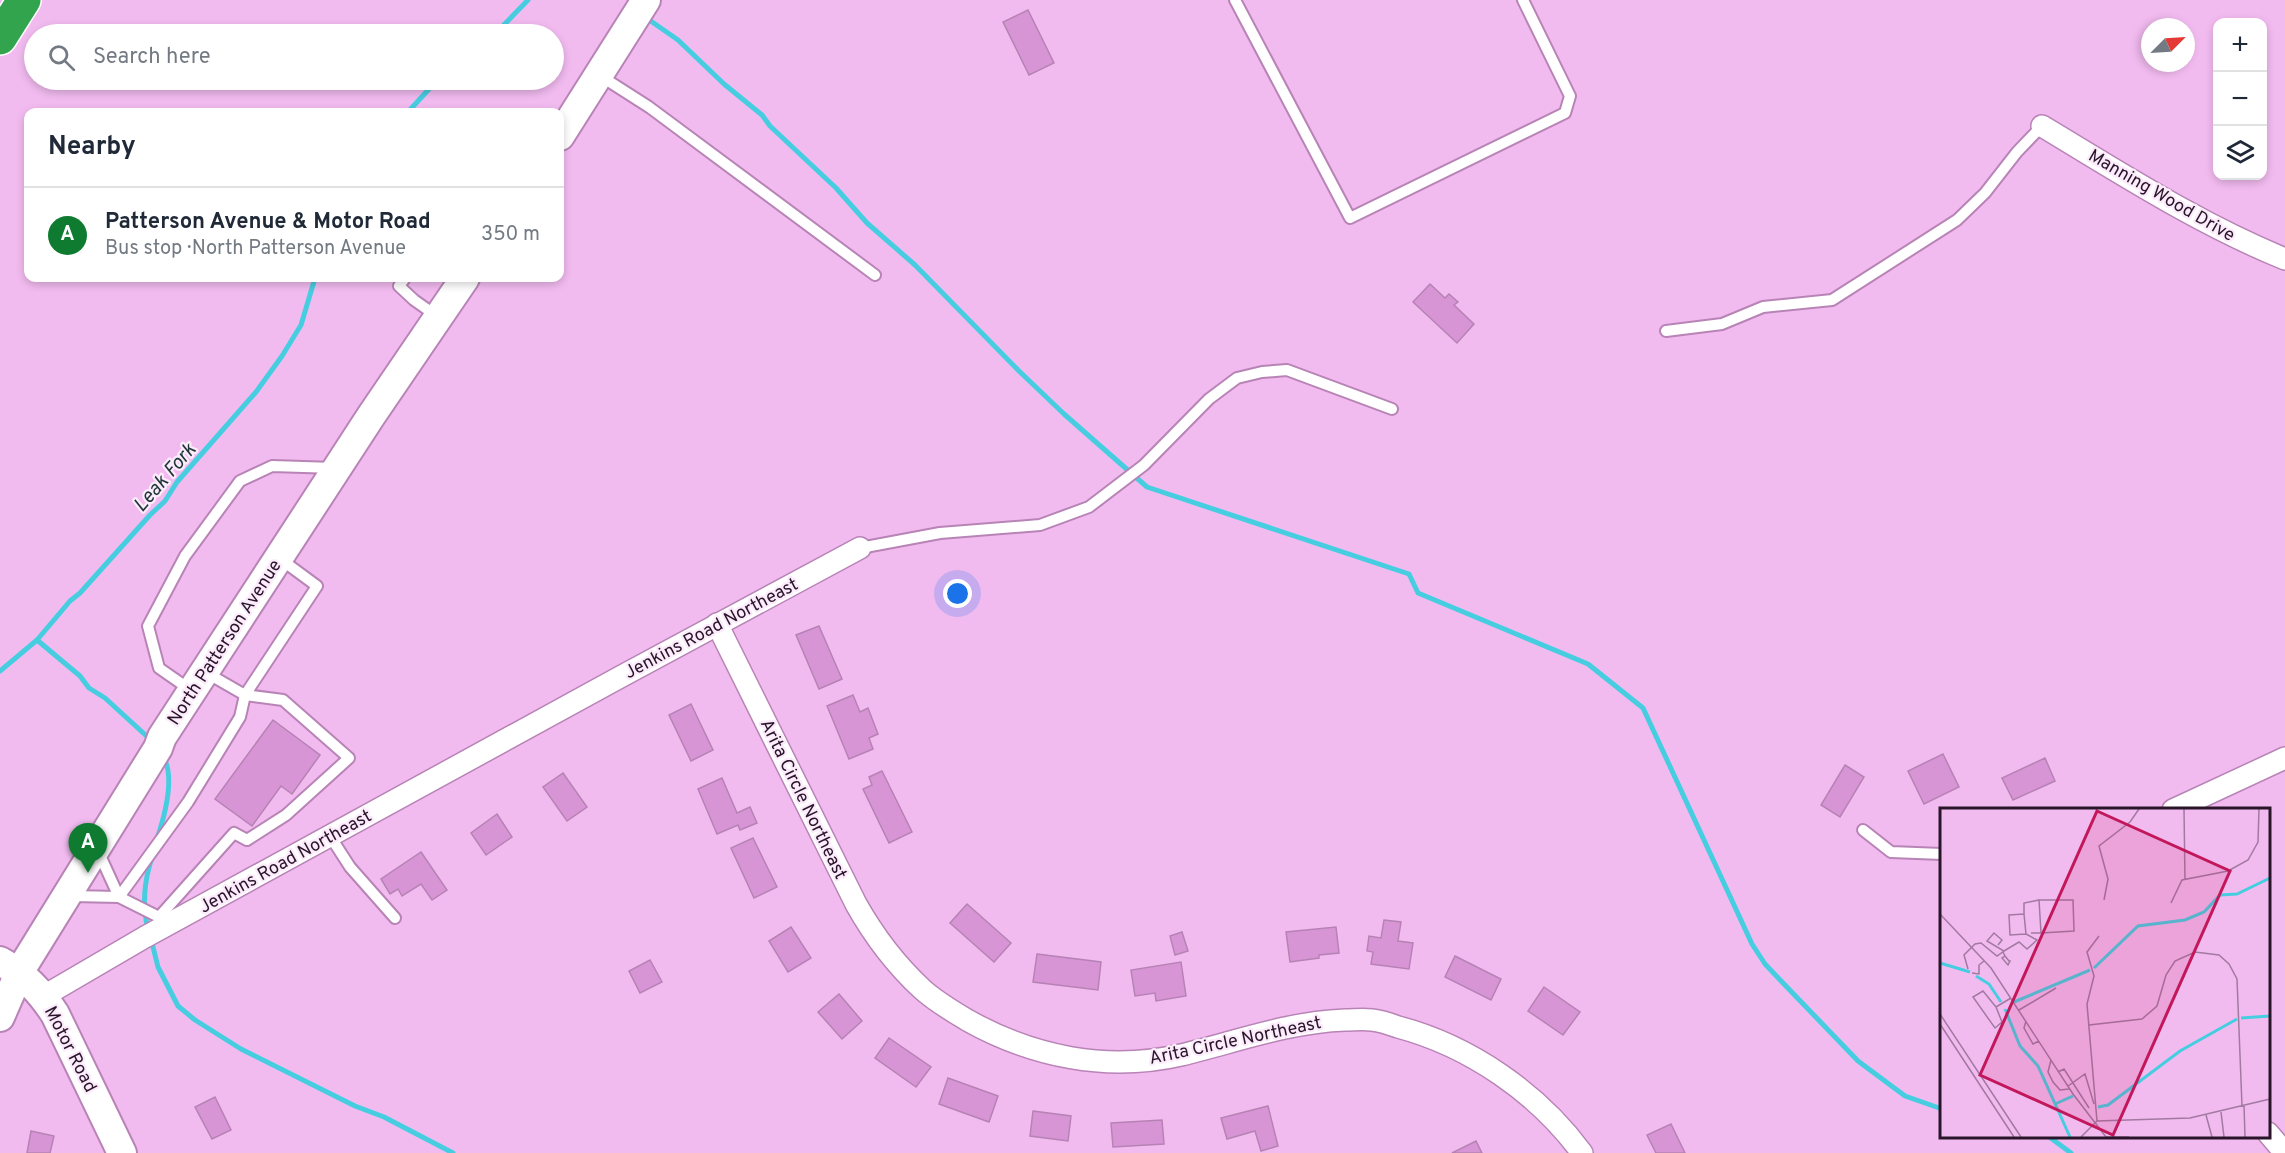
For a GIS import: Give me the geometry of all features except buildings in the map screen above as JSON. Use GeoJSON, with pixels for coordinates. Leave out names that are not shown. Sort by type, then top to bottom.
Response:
{"type":"FeatureCollection","features":[{"type":"Feature","properties":{"kind":"highway"},"geometry":{"type":"LineString","coordinates":[[0,38],[24,0]]}},
{"type":"Feature","properties":{"kind":"main road"},"geometry":{"type":"LineString","coordinates":[[564,130],[646,0]]}},
{"type":"Feature","properties":{"kind":"main road","name":"North Patterson Avenue"},"geometry":{"type":"LineString","coordinates":[[0,1017],[10,966],[66,896],[198,682],[337,468],[462,282]]}},
{"type":"Feature","properties":{"kind":"main road","name":"Motor Road"},"geometry":{"type":"LineString","coordinates":[[10,966],[44,996],[65,1031],[122,1153]]}},
{"type":"Feature","properties":{"kind":"street","name":"Manning Wood Drive"},"geometry":{"type":"LineString","coordinates":[[2042,126],[2212,225],[2254,247],[2285,259]]}},
{"type":"Feature","properties":{"kind":"street","name":"Jenkins Road Northeast"},"geometry":{"type":"LineString","coordinates":[[44,996],[162,922],[330,837],[860,548]]}},
{"type":"Feature","properties":{"kind":"street","name":"Arita Circle Northeast"},"geometry":{"type":"LineString","coordinates":[[717,624],[850,894],[872,932],[902,969],[924,991],[957,1014],[1014,1043],[1068,1058],[1099,1062],[1179,1055],[1269,1031],[1323,1021],[1372,1020],[1419,1032],[1481,1063],[1514,1085],[1545,1110],[1582,1153]]}},
{"type":"Feature","properties":{"kind":"street"},"geometry":{"type":"LineString","coordinates":[[2177,808],[2285,758]]}},
{"type":"Feature","properties":{"kind":"street"},"geometry":{"type":"LineString","coordinates":[[2270,1136],[2284,1153]]}},
{"type":"Feature","properties":{"kind":"lane"},"geometry":{"type":"LineString","coordinates":[[1235,0],[1350,218],[1565,113],[1570,96],[1523,0]]}},
{"type":"Feature","properties":{"kind":"lane"},"geometry":{"type":"LineString","coordinates":[[598,75],[649,107],[875,275]]}},
{"type":"Feature","properties":{"kind":"lane"},"geometry":{"type":"LineString","coordinates":[[1666,331],[1722,324],[1763,307],[1832,300],[1957,220],[1985,194],[2042,126]]}},
{"type":"Feature","properties":{"kind":"lane"},"geometry":{"type":"LineString","coordinates":[[402,282],[399,286],[438,317]]}},
{"type":"Feature","properties":{"kind":"lane","name":"Jenkins Road Northeast"},"geometry":{"type":"LineString","coordinates":[[860,548],[940,533],[1040,525],[1089,507],[1144,465],[1209,399],[1237,378],[1262,372],[1287,370],[1392,410]]}},
{"type":"Feature","properties":{"kind":"lane"},"geometry":{"type":"LineString","coordinates":[[66,896],[119,897],[162,922],[234,833],[247,840],[286,815],[349,758],[283,700],[245,695],[159,668],[148,626],[185,556],[240,481],[272,466],[337,468]]}},
{"type":"Feature","properties":{"kind":"lane"},"geometry":{"type":"LineString","coordinates":[[119,897],[188,802],[240,717],[245,695],[317,586],[279,558]]}},
{"type":"Feature","properties":{"kind":"lane"},"geometry":{"type":"LineString","coordinates":[[1863,830],[1891,852],[1940,854]]}},
{"type":"Feature","properties":{"kind":"lane"},"geometry":{"type":"LineString","coordinates":[[330,837],[350,867],[395,918]]}},
{"type":"Feature","properties":{"kind":"lane"},"geometry":{"type":"LineString","coordinates":[[96,848],[119,897]]}},
{"type":"Feature","properties":{"kind":"waterway","name":"Leak Fork"},"geometry":{"type":"LineString","coordinates":[[505,24],[528,0]]}},
{"type":"Feature","properties":{"kind":"waterway"},"geometry":{"type":"LineString","coordinates":[[645,17],[678,40],[724,84],[762,115],[770,126],[836,188],[867,223],[915,265],[1019,371],[1147,487],[1409,574],[1418,593],[1588,664],[1643,708],[1752,944],[1765,964],[1858,1061],[1905,1096],[1940,1108]]}},
{"type":"Feature","properties":{"kind":"waterway","name":"Leak Fork"},"geometry":{"type":"LineString","coordinates":[[412,108],[428,90]]}},
{"type":"Feature","properties":{"kind":"waterway","name":"Leak Fork"},"geometry":{"type":"LineString","coordinates":[[0,671],[37,640],[70,601],[165,501],[177,482],[256,392],[301,325],[314,282]]}},
{"type":"Feature","properties":{"kind":"waterway"},"geometry":{"type":"LineString","coordinates":[[37,640],[152,741]]}},
{"type":"Feature","properties":{"kind":"waterway"},"geometry":{"type":"LineString","coordinates":[[157,839],[165,810],[169,777],[164,758]]}},
{"type":"Feature","properties":{"kind":"waterway"},"geometry":{"type":"LineString","coordinates":[[148,930],[145,893],[152,857]]}},
{"type":"Feature","properties":{"kind":"waterway"},"geometry":{"type":"LineString","coordinates":[[151,939],[158,967],[178,1006],[195,1020],[241,1049],[355,1106],[384,1117],[453,1153]]}},
{"type":"Feature","properties":{"kind":"waterway"},"geometry":{"type":"LineString","coordinates":[[2051,1138],[2071,1153]]}},
{"type":"Feature","properties":{"kind":"place","name":"Patterson Avenue & Motor Road"},"geometry":{"type":"Point","coordinates":[88,873]}}]}
